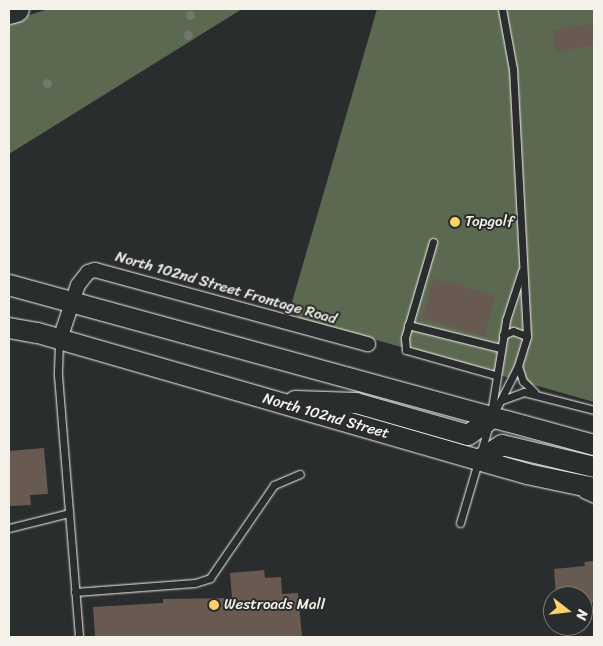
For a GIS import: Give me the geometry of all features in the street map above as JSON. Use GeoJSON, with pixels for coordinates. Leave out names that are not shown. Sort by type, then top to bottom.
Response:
{"type":"FeatureCollection","features":[{"type":"Feature","properties":{"kind":"highway"},"geometry":{"type":"LineString","coordinates":[[9,11],[16,9]]}},
{"type":"Feature","properties":{"kind":"main road"},"geometry":{"type":"LineString","coordinates":[[9,285],[491,419],[594,445]]}},
{"type":"Feature","properties":{"kind":"main road","name":"North 102nd Street"},"geometry":{"type":"LineString","coordinates":[[9,328],[60,339],[558,482],[594,488]]}},
{"type":"Feature","properties":{"kind":"main road"},"geometry":{"type":"LineString","coordinates":[[269,400],[356,403],[468,435],[491,419]]}},
{"type":"Feature","properties":{"kind":"main road"},"geometry":{"type":"LineString","coordinates":[[479,460],[502,445],[594,467]]}},
{"type":"Feature","properties":{"kind":"street","name":"North 102nd Street Frontage Road"},"geometry":{"type":"LineString","coordinates":[[60,339],[72,302],[88,272],[106,271],[368,344]]}},
{"type":"Feature","properties":{"kind":"lane"},"geometry":{"type":"LineString","coordinates":[[491,419],[518,366],[527,336],[513,69],[502,9]]}},
{"type":"Feature","properties":{"kind":"lane"},"geometry":{"type":"LineString","coordinates":[[433,242],[408,325],[404,344],[406,350],[495,375]]}},
{"type":"Feature","properties":{"kind":"lane"},"geometry":{"type":"LineString","coordinates":[[460,523],[491,419],[495,375],[500,348],[523,268]]}},
{"type":"Feature","properties":{"kind":"lane"},"geometry":{"type":"LineString","coordinates":[[408,325],[500,348]]}},
{"type":"Feature","properties":{"kind":"lane"},"geometry":{"type":"LineString","coordinates":[[503,335],[513,331],[527,336]]}},
{"type":"Feature","properties":{"kind":"lane"},"geometry":{"type":"LineString","coordinates":[[60,339],[57,359],[79,637]]}},
{"type":"Feature","properties":{"kind":"lane"},"geometry":{"type":"LineString","coordinates":[[518,366],[526,387],[541,395]]}},
{"type":"Feature","properties":{"kind":"lane"},"geometry":{"type":"LineString","coordinates":[[502,400],[517,392],[541,395],[594,410]]}},
{"type":"Feature","properties":{"kind":"lane"},"geometry":{"type":"LineString","coordinates":[[75,592],[195,583],[210,578],[274,485],[300,474]]}},
{"type":"Feature","properties":{"kind":"lane"},"geometry":{"type":"LineString","coordinates":[[558,482],[594,499]]}},
{"type":"Feature","properties":{"kind":"lane"},"geometry":{"type":"LineString","coordinates":[[9,528],[69,514]]}},
{"type":"Feature","properties":{"kind":"green space"},"geometry":{"type":"Polygon","coordinates":[[[49,9],[242,9],[9,154],[9,21],[49,9]]]}},
{"type":"Feature","properties":{"kind":"green space","name":"Topgolf"},"geometry":{"type":"Polygon","coordinates":[[[377,9],[594,9],[594,402],[299,318],[295,313],[292,302],[377,9]]]}},
{"type":"Feature","properties":{"kind":"building"},"geometry":{"type":"Polygon","coordinates":[[[594,23],[594,45],[557,52],[552,31],[594,23]]]}},
{"type":"Feature","properties":{"kind":"building"},"geometry":{"type":"Polygon","coordinates":[[[434,278],[496,296],[484,336],[422,318],[434,278]]]}},
{"type":"Feature","properties":{"kind":"building"},"geometry":{"type":"Polygon","coordinates":[[[44,448],[48,494],[30,495],[31,505],[9,506],[9,451],[44,448]]]}},
{"type":"Feature","properties":{"kind":"building"},"geometry":{"type":"Polygon","coordinates":[[[594,561],[594,603],[593,586],[555,586],[554,569],[585,566],[584,562],[594,561]]]}},
{"type":"Feature","properties":{"kind":"building","name":"Westroads Mall"},"geometry":{"type":"Polygon","coordinates":[[[264,570],[265,578],[281,577],[282,594],[298,593],[302,637],[95,637],[93,607],[163,603],[163,599],[232,598],[230,573],[264,570]]]}},
{"type":"Feature","properties":{"kind":"place","name":"Topgolf"},"geometry":{"type":"Point","coordinates":[455,222]}},
{"type":"Feature","properties":{"kind":"place","name":"Westroads Mall"},"geometry":{"type":"Point","coordinates":[214,605]}}]}
